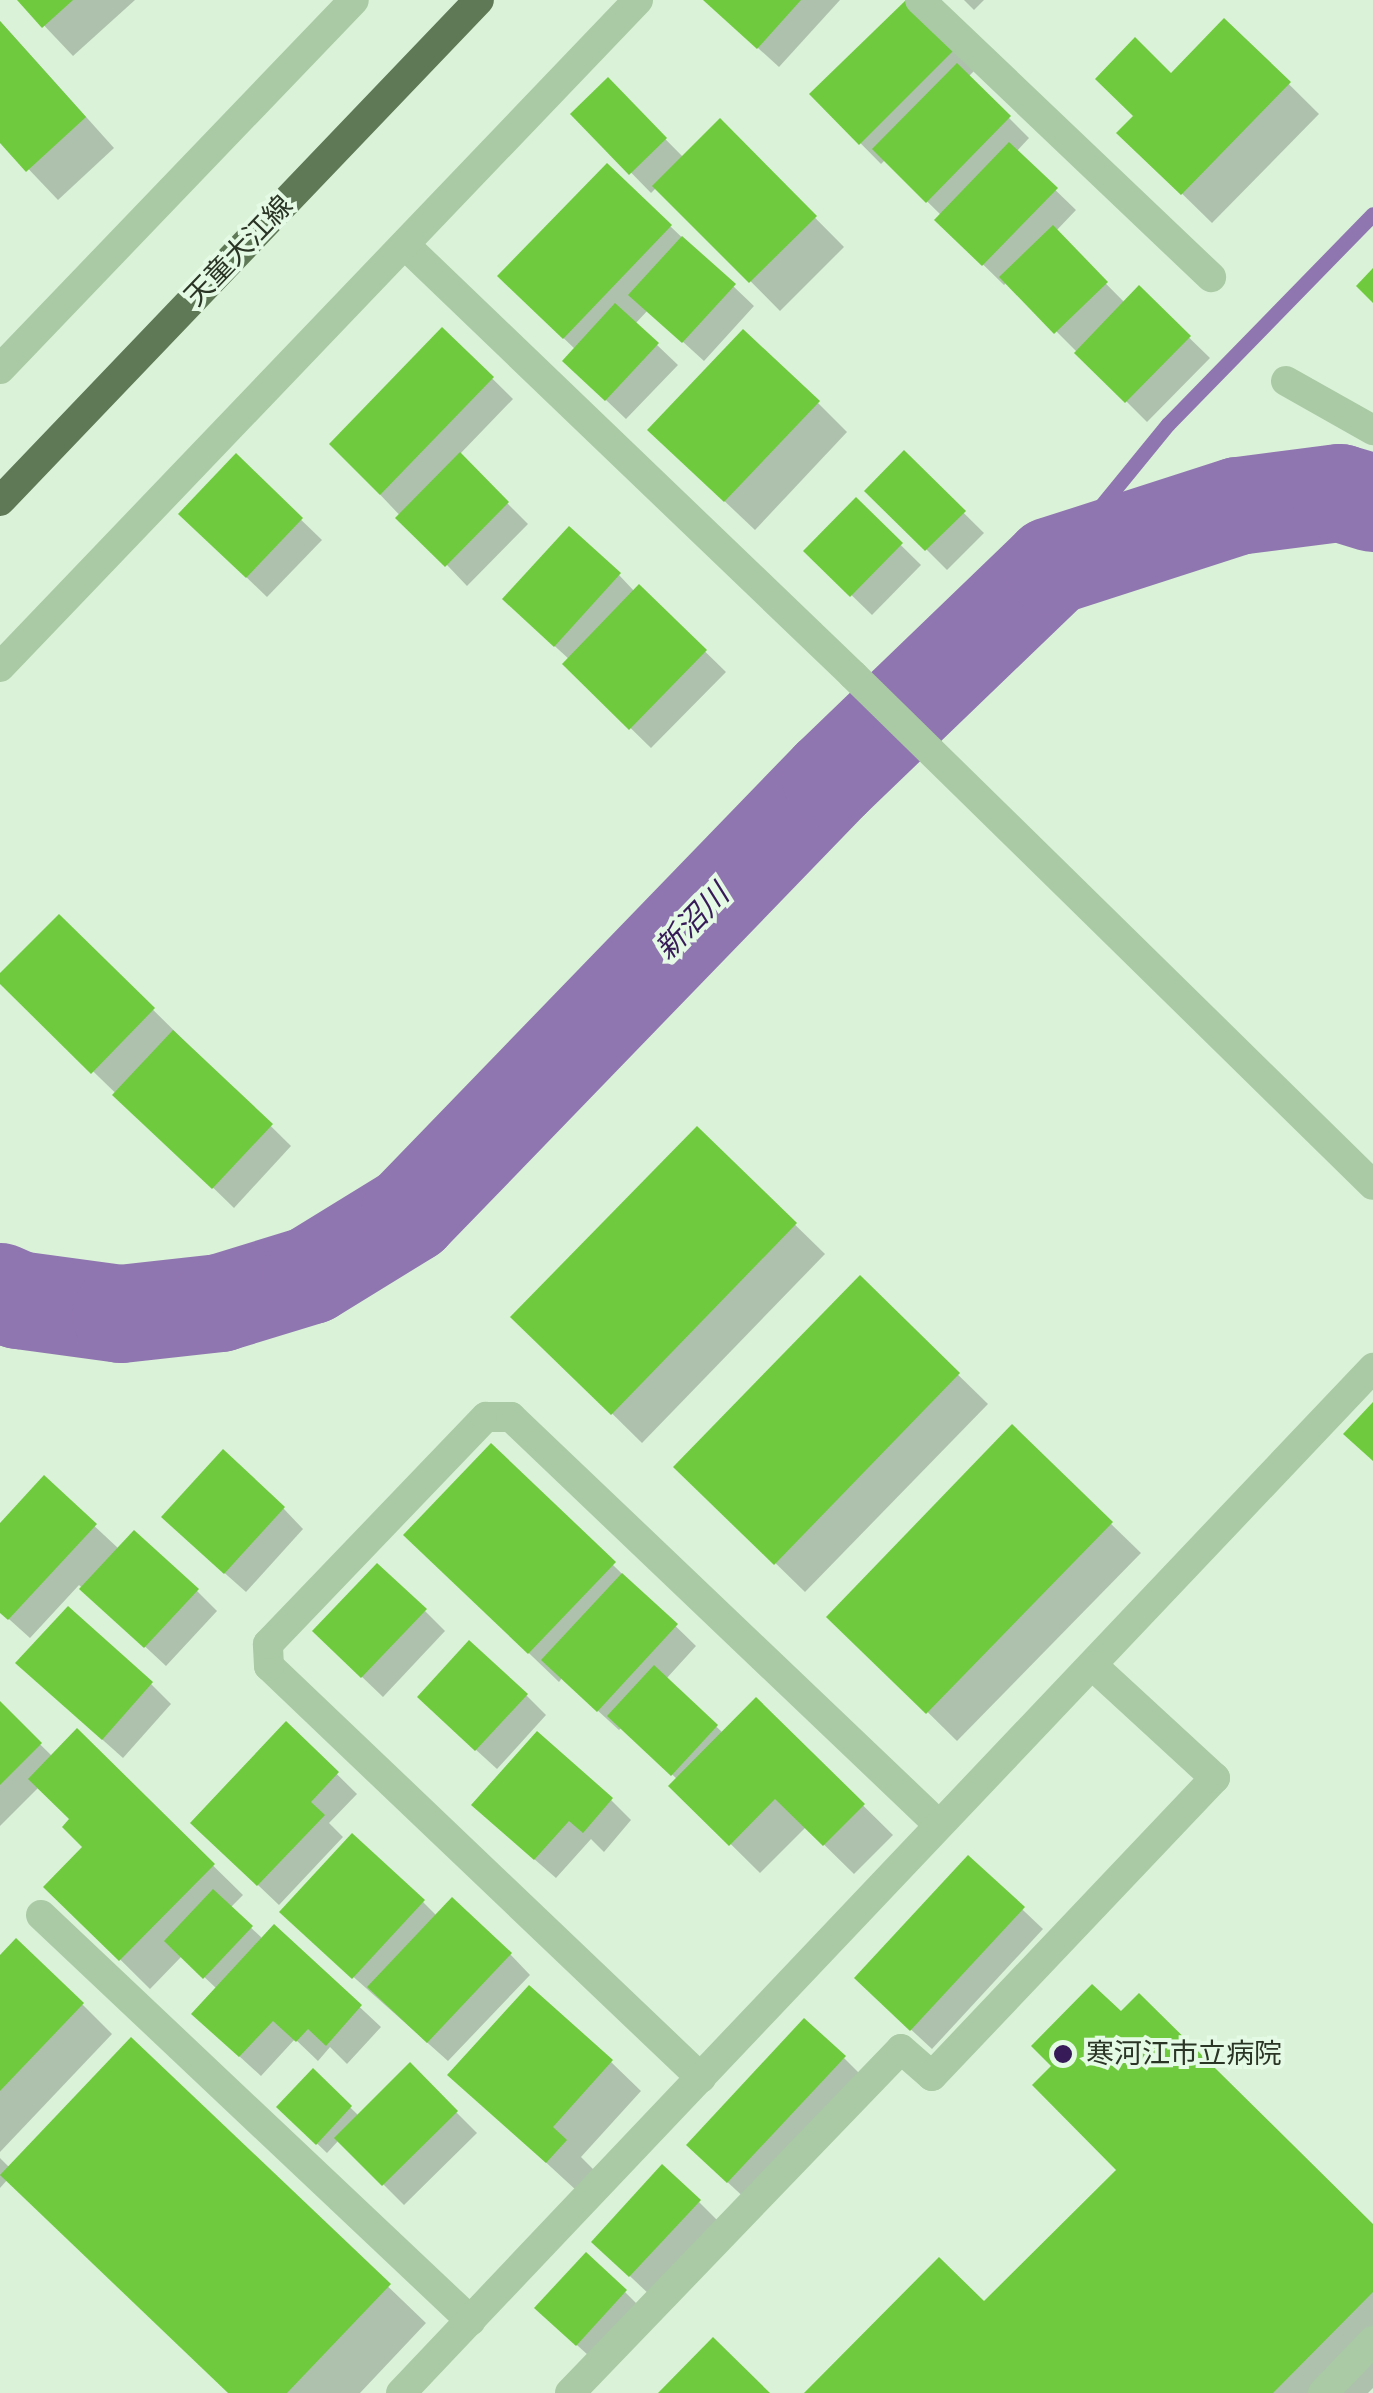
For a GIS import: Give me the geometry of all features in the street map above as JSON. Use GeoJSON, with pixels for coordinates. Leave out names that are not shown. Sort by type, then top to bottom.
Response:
{"type":"FeatureCollection","features":[{"type":"Feature","properties":{"kind":"main road","name":"天童大江線"},"geometry":{"type":"LineString","coordinates":[[0,501],[479,0]]}},
{"type":"Feature","properties":{"kind":"street"},"geometry":{"type":"LineString","coordinates":[[0,369],[354,0]]}},
{"type":"Feature","properties":{"kind":"street"},"geometry":{"type":"LineString","coordinates":[[0,668],[638,0]]}},
{"type":"Feature","properties":{"kind":"street"},"geometry":{"type":"LineString","coordinates":[[920,0],[1211,277]]}},
{"type":"Feature","properties":{"kind":"street"},"geometry":{"type":"LineString","coordinates":[[406,246],[1373,1185]]}},
{"type":"Feature","properties":{"kind":"street"},"geometry":{"type":"LineString","coordinates":[[1286,381],[1373,430]]}},
{"type":"Feature","properties":{"kind":"street"},"geometry":{"type":"LineString","coordinates":[[402,2393],[1373,1368]]}},
{"type":"Feature","properties":{"kind":"street"},"geometry":{"type":"LineString","coordinates":[[701,2078],[269,1666],[268,1644],[486,1418],[511,1416],[939,1826]]}},
{"type":"Feature","properties":{"kind":"street"},"geometry":{"type":"LineString","coordinates":[[570,2393],[901,2049],[932,2076],[1215,1778],[1093,1666]]}},
{"type":"Feature","properties":{"kind":"street"},"geometry":{"type":"LineString","coordinates":[[41,1915],[471,2321]]}},
{"type":"Feature","properties":{"kind":"street"},"geometry":{"type":"LineString","coordinates":[[1323,2393],[1373,2341]]}},
{"type":"Feature","properties":{"kind":"building"},"geometry":{"type":"Polygon","coordinates":[[[17,0],[73,0],[42,28],[17,0]]]}},
{"type":"Feature","properties":{"kind":"building"},"geometry":{"type":"Polygon","coordinates":[[[703,0],[801,0],[757,49],[703,0]]]}},
{"type":"Feature","properties":{"kind":"building"},"geometry":{"type":"Polygon","coordinates":[[[906,0],[955,49],[859,145],[809,94],[906,0]]]}},
{"type":"Feature","properties":{"kind":"building"},"geometry":{"type":"Polygon","coordinates":[[[1224,18],[1291,82],[1181,195],[1116,133],[1133,116],[1095,79],[1135,37],[1171,73],[1224,18]]]}},
{"type":"Feature","properties":{"kind":"building"},"geometry":{"type":"Polygon","coordinates":[[[0,21],[86,117],[26,172],[0,143],[0,21]]]}},
{"type":"Feature","properties":{"kind":"building"},"geometry":{"type":"Polygon","coordinates":[[[957,63],[1011,116],[926,203],[872,149],[957,63]]]}},
{"type":"Feature","properties":{"kind":"building"},"geometry":{"type":"Polygon","coordinates":[[[608,77],[667,138],[629,175],[570,114],[608,77]]]}},
{"type":"Feature","properties":{"kind":"building"},"geometry":{"type":"Polygon","coordinates":[[[720,118],[817,216],[749,283],[652,186],[720,118]]]}},
{"type":"Feature","properties":{"kind":"building"},"geometry":{"type":"Polygon","coordinates":[[[1009,142],[1058,188],[982,266],[934,220],[1009,142]]]}},
{"type":"Feature","properties":{"kind":"building"},"geometry":{"type":"Polygon","coordinates":[[[607,163],[672,225],[563,339],[497,276],[607,163]]]}},
{"type":"Feature","properties":{"kind":"building"},"geometry":{"type":"Polygon","coordinates":[[[1053,225],[1108,282],[1054,334],[999,277],[1053,225]]]}},
{"type":"Feature","properties":{"kind":"building"},"geometry":{"type":"Polygon","coordinates":[[[682,236],[736,284],[682,343],[628,295],[682,236]]]}},
{"type":"Feature","properties":{"kind":"building"},"geometry":{"type":"Polygon","coordinates":[[[1373,268],[1373,303],[1356,286],[1373,268]]]}},
{"type":"Feature","properties":{"kind":"building"},"geometry":{"type":"Polygon","coordinates":[[[1139,285],[1191,336],[1125,403],[1074,353],[1139,285]]]}},
{"type":"Feature","properties":{"kind":"building"},"geometry":{"type":"Polygon","coordinates":[[[615,303],[659,343],[605,401],[562,361],[615,303]]]}},
{"type":"Feature","properties":{"kind":"building"},"geometry":{"type":"Polygon","coordinates":[[[442,327],[494,377],[380,495],[329,444],[442,327]]]}},
{"type":"Feature","properties":{"kind":"building"},"geometry":{"type":"Polygon","coordinates":[[[743,329],[820,401],[724,502],[647,430],[743,329]]]}},
{"type":"Feature","properties":{"kind":"building"},"geometry":{"type":"Polygon","coordinates":[[[904,450],[966,511],[925,551],[864,491],[904,450]]]}},
{"type":"Feature","properties":{"kind":"building"},"geometry":{"type":"Polygon","coordinates":[[[460,452],[509,502],[445,567],[395,518],[460,452]]]}},
{"type":"Feature","properties":{"kind":"building"},"geometry":{"type":"Polygon","coordinates":[[[236,453],[303,518],[246,578],[178,514],[236,453]]]}},
{"type":"Feature","properties":{"kind":"building"},"geometry":{"type":"Polygon","coordinates":[[[856,497],[903,543],[850,597],[803,551],[856,497]]]}},
{"type":"Feature","properties":{"kind":"building"},"geometry":{"type":"Polygon","coordinates":[[[569,526],[621,573],[554,647],[502,599],[569,526]]]}},
{"type":"Feature","properties":{"kind":"building"},"geometry":{"type":"Polygon","coordinates":[[[639,584],[707,650],[629,730],[562,664],[639,584]]]}},
{"type":"Feature","properties":{"kind":"building"},"geometry":{"type":"Polygon","coordinates":[[[59,914],[155,1008],[91,1074],[0,984],[0,973],[59,914]]]}},
{"type":"Feature","properties":{"kind":"building"},"geometry":{"type":"Polygon","coordinates":[[[173,1030],[273,1124],[212,1189],[112,1095],[173,1030]]]}},
{"type":"Feature","properties":{"kind":"building"},"geometry":{"type":"Polygon","coordinates":[[[697,1126],[797,1223],[611,1415],[510,1317],[697,1126]]]}},
{"type":"Feature","properties":{"kind":"building"},"geometry":{"type":"Polygon","coordinates":[[[860,1275],[960,1373],[774,1565],[673,1467],[860,1275]]]}},
{"type":"Feature","properties":{"kind":"building"},"geometry":{"type":"Polygon","coordinates":[[[1373,1402],[1373,1461],[1343,1434],[1373,1402]]]}},
{"type":"Feature","properties":{"kind":"building"},"geometry":{"type":"Polygon","coordinates":[[[1012,1424],[1113,1522],[926,1714],[826,1617],[1012,1424]]]}},
{"type":"Feature","properties":{"kind":"building"},"geometry":{"type":"Polygon","coordinates":[[[491,1443],[616,1562],[528,1654],[403,1535],[491,1443]]]}},
{"type":"Feature","properties":{"kind":"building"},"geometry":{"type":"Polygon","coordinates":[[[223,1449],[285,1507],[224,1574],[161,1517],[223,1449]]]}},
{"type":"Feature","properties":{"kind":"building"},"geometry":{"type":"Polygon","coordinates":[[[44,1475],[97,1524],[8,1620],[0,1613],[0,1523],[44,1475]]]}},
{"type":"Feature","properties":{"kind":"building"},"geometry":{"type":"Polygon","coordinates":[[[134,1530],[199,1589],[144,1648],[79,1589],[134,1530]]]}},
{"type":"Feature","properties":{"kind":"building"},"geometry":{"type":"Polygon","coordinates":[[[377,1563],[427,1609],[361,1678],[312,1631],[377,1563]]]}},
{"type":"Feature","properties":{"kind":"building"},"geometry":{"type":"Polygon","coordinates":[[[622,1573],[678,1624],[597,1712],[541,1660],[622,1573]]]}},
{"type":"Feature","properties":{"kind":"building"},"geometry":{"type":"Polygon","coordinates":[[[68,1606],[153,1682],[102,1740],[15,1663],[68,1606]]]}},
{"type":"Feature","properties":{"kind":"building"},"geometry":{"type":"Polygon","coordinates":[[[469,1640],[528,1694],[475,1751],[417,1697],[469,1640]]]}},
{"type":"Feature","properties":{"kind":"building"},"geometry":{"type":"Polygon","coordinates":[[[654,1665],[718,1725],[671,1776],[607,1716],[654,1665]]]}},
{"type":"Feature","properties":{"kind":"building"},"geometry":{"type":"Polygon","coordinates":[[[756,1697],[865,1804],[823,1846],[775,1799],[729,1846],[668,1786],[756,1697]]]}},
{"type":"Feature","properties":{"kind":"building"},"geometry":{"type":"Polygon","coordinates":[[[0,1701],[42,1743],[0,1785],[0,1701]]]}},
{"type":"Feature","properties":{"kind":"building"},"geometry":{"type":"Polygon","coordinates":[[[286,1721],[339,1772],[311,1802],[325,1815],[257,1886],[190,1823],[286,1721]]]}},
{"type":"Feature","properties":{"kind":"building"},"geometry":{"type":"Polygon","coordinates":[[[77,1728],[215,1864],[119,1961],[43,1887],[82,1847],[62,1827],[69,1819],[28,1779],[77,1728]]]}},
{"type":"Feature","properties":{"kind":"building"},"geometry":{"type":"Polygon","coordinates":[[[537,1731],[613,1798],[583,1833],[569,1821],[534,1860],[471,1805],[537,1731]]]}},
{"type":"Feature","properties":{"kind":"building"},"geometry":{"type":"Polygon","coordinates":[[[352,1833],[425,1900],[352,1979],[279,1912],[352,1833]]]}},
{"type":"Feature","properties":{"kind":"building"},"geometry":{"type":"Polygon","coordinates":[[[968,1855],[1025,1907],[910,2031],[854,1978],[968,1855]]]}},
{"type":"Feature","properties":{"kind":"building"},"geometry":{"type":"Polygon","coordinates":[[[213,1889],[253,1926],[203,1979],[164,1941],[213,1889]]]}},
{"type":"Feature","properties":{"kind":"building"},"geometry":{"type":"Polygon","coordinates":[[[452,1897],[512,1953],[427,2043],[367,1987],[452,1897]]]}},
{"type":"Feature","properties":{"kind":"building"},"geometry":{"type":"Polygon","coordinates":[[[274,1924],[362,2005],[326,2046],[308,2029],[296,2042],[273,2021],[239,2057],[191,2014],[274,1924]]]}},
{"type":"Feature","properties":{"kind":"building"},"geometry":{"type":"Polygon","coordinates":[[[16,1938],[84,2003],[0,2091],[0,1955],[16,1938]]]}},
{"type":"Feature","properties":{"kind":"building"},"geometry":{"type":"Polygon","coordinates":[[[1092,1984],[1121,2011],[1139,1993],[1373,2224],[1373,2292],[1273,2393],[804,2393],[939,2257],[984,2301],[1116,2170],[1032,2085],[1051,2066],[1031,2046],[1092,1984]]]}},
{"type":"Feature","properties":{"kind":"building"},"geometry":{"type":"Polygon","coordinates":[[[529,1985],[613,2060],[553,2127],[567,2140],[546,2163],[447,2075],[529,1985]]]}},
{"type":"Feature","properties":{"kind":"building"},"geometry":{"type":"Polygon","coordinates":[[[804,2018],[846,2056],[727,2183],[686,2145],[804,2018]]]}},
{"type":"Feature","properties":{"kind":"building"},"geometry":{"type":"Polygon","coordinates":[[[131,2037],[391,2284],[287,2393],[228,2393],[0,2175],[131,2037]]]}},
{"type":"Feature","properties":{"kind":"building"},"geometry":{"type":"Polygon","coordinates":[[[410,2062],[458,2111],[382,2186],[334,2138],[410,2062]]]}},
{"type":"Feature","properties":{"kind":"building"},"geometry":{"type":"Polygon","coordinates":[[[313,2068],[352,2106],[316,2145],[276,2107],[313,2068]]]}},
{"type":"Feature","properties":{"kind":"building"},"geometry":{"type":"Polygon","coordinates":[[[662,2164],[701,2200],[629,2277],[591,2242],[662,2164]]]}},
{"type":"Feature","properties":{"kind":"building"},"geometry":{"type":"Polygon","coordinates":[[[586,2252],[627,2290],[576,2346],[534,2308],[586,2252]]]}},
{"type":"Feature","properties":{"kind":"building"},"geometry":{"type":"Polygon","coordinates":[[[713,2337],[770,2393],[658,2393],[713,2337]]]}},
{"type":"Feature","properties":{"kind":"waterway"},"geometry":{"type":"LineString","coordinates":[[1052,566],[1168,424],[1373,214]]}},
{"type":"Feature","properties":{"kind":"waterway","name":"新沼川"},"geometry":{"type":"LineString","coordinates":[[0,1292],[18,1300],[121,1314],[220,1303],[311,1275],[410,1214],[831,779],[1052,566],[1238,506],[1340,493],[1373,503]]}},
{"type":"Feature","properties":{"kind":"place","name":"寒河江市立病院"},"geometry":{"type":"Point","coordinates":[1063,2054]}}]}
